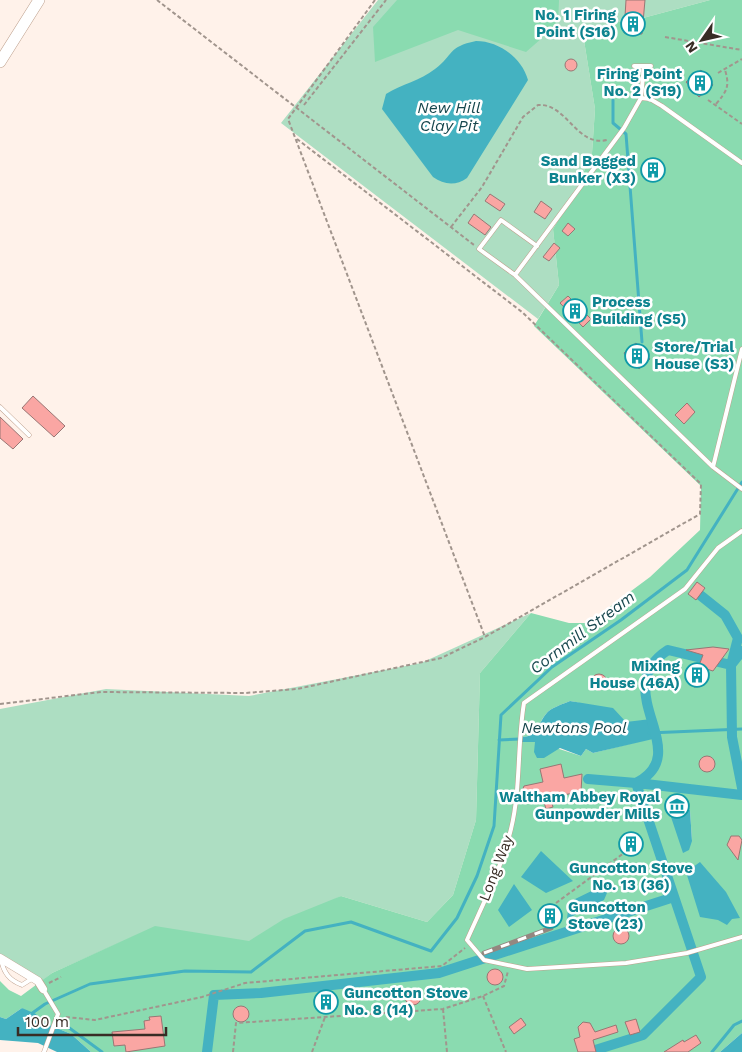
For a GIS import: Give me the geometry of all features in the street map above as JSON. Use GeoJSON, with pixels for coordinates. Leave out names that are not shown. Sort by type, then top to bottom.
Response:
{"type":"FeatureCollection","features":[{"type":"Feature","properties":{"kind":"main road"},"geometry":{"type":"LineString","coordinates":[[0,62],[39,0]]}},
{"type":"Feature","properties":{"kind":"street"},"geometry":{"type":"LineString","coordinates":[[0,959],[33,978],[43,987]]}},
{"type":"Feature","properties":{"kind":"lane"},"geometry":{"type":"LineString","coordinates":[[634,66],[651,66]]}},
{"type":"Feature","properties":{"kind":"lane"},"geometry":{"type":"LineString","coordinates":[[515,275],[624,128],[641,98],[644,66]]}},
{"type":"Feature","properties":{"kind":"lane"},"geometry":{"type":"LineString","coordinates":[[641,98],[650,99],[662,106],[742,163]]}},
{"type":"Feature","properties":{"kind":"lane"},"geometry":{"type":"LineString","coordinates":[[537,246],[501,220],[479,249],[515,275],[712,468],[742,489]]}},
{"type":"Feature","properties":{"kind":"lane"},"geometry":{"type":"LineString","coordinates":[[712,468],[742,349]]}},
{"type":"Feature","properties":{"kind":"lane"},"geometry":{"type":"LineString","coordinates":[[0,406],[29,436]]}},
{"type":"Feature","properties":{"kind":"lane","name":"Long Way"},"geometry":{"type":"LineString","coordinates":[[470,944],[467,940],[497,871],[511,829],[517,792],[524,703],[685,589],[718,548],[742,531]]}},
{"type":"Feature","properties":{"kind":"lane"},"geometry":{"type":"LineString","coordinates":[[470,944],[484,960],[527,969],[626,963],[688,953],[742,937]]}},
{"type":"Feature","properties":{"kind":"lane"},"geometry":{"type":"LineString","coordinates":[[0,959],[4,970],[14,982],[22,985],[33,978]]}},
{"type":"Feature","properties":{"kind":"lane"},"geometry":{"type":"LineString","coordinates":[[43,987],[56,1010],[57,1019],[45,1050]]}},
{"type":"Feature","properties":{"kind":"path"},"geometry":{"type":"LineString","coordinates":[[157,0],[479,249]]}},
{"type":"Feature","properties":{"kind":"path"},"geometry":{"type":"LineString","coordinates":[[375,0],[288,119],[485,637]]}},
{"type":"Feature","properties":{"kind":"path"},"geometry":{"type":"LineString","coordinates":[[304,105],[386,0]]}},
{"type":"Feature","properties":{"kind":"path"},"geometry":{"type":"LineString","coordinates":[[665,37],[742,50]]}},
{"type":"Feature","properties":{"kind":"path"},"geometry":{"type":"LineString","coordinates":[[718,74],[742,59]]}},
{"type":"Feature","properties":{"kind":"path"},"geometry":{"type":"LineString","coordinates":[[716,104],[727,91],[728,81],[725,70]]}},
{"type":"Feature","properties":{"kind":"path"},"geometry":{"type":"LineString","coordinates":[[708,100],[742,124]]}},
{"type":"Feature","properties":{"kind":"path"},"geometry":{"type":"LineString","coordinates":[[451,227],[482,187],[523,117],[538,105],[555,108],[582,135],[590,139],[602,141],[613,138]]}},
{"type":"Feature","properties":{"kind":"path"},"geometry":{"type":"LineString","coordinates":[[0,704],[101,692],[245,693],[296,689],[441,658],[485,637],[700,514],[701,484],[522,312],[297,139]]}},
{"type":"Feature","properties":{"kind":"path"},"geometry":{"type":"LineString","coordinates":[[556,903],[624,853]]}},
{"type":"Feature","properties":{"kind":"path"},"geometry":{"type":"LineString","coordinates":[[66,1017],[95,1020],[202,998],[245,983],[442,966],[470,944]]}},
{"type":"Feature","properties":{"kind":"path"},"geometry":{"type":"LineString","coordinates":[[233,1052],[236,1023],[443,1009],[483,996],[504,986],[510,966]]}},
{"type":"Feature","properties":{"kind":"path"},"geometry":{"type":"LineString","coordinates":[[43,987],[61,977]]}},
{"type":"Feature","properties":{"kind":"path"},"geometry":{"type":"LineString","coordinates":[[483,996],[506,1052]]}},
{"type":"Feature","properties":{"kind":"path"},"geometry":{"type":"LineString","coordinates":[[443,1009],[447,1052]]}},
{"type":"Feature","properties":{"kind":"path"},"geometry":{"type":"LineString","coordinates":[[312,1052],[325,1017]]}},
{"type":"Feature","properties":{"kind":"green space"},"geometry":{"type":"Polygon","coordinates":[[[378,0],[710,0],[643,18],[582,28],[595,109],[592,153],[576,190],[553,229],[559,285],[538,319],[281,123],[378,0]]]}},
{"type":"Feature","properties":{"kind":"green space"},"geometry":{"type":"Polygon","coordinates":[[[397,0],[559,0],[558,24],[526,52],[458,30],[375,62],[373,27],[397,0]]]}},
{"type":"Feature","properties":{"kind":"green space"},"geometry":{"type":"Polygon","coordinates":[[[710,0],[742,0],[742,1033],[720,1052],[91,1052],[71,1034],[40,1021],[22,1008],[6,1019],[0,1017],[0,981],[9,990],[21,996],[52,973],[155,926],[249,941],[284,919],[341,896],[427,922],[453,895],[476,820],[480,673],[531,613],[569,623],[588,623],[650,577],[700,530],[701,486],[534,326],[559,285],[553,229],[576,190],[592,153],[595,109],[582,28],[643,18],[710,0]],[[570,701],[550,710],[535,732],[522,737],[581,756],[586,749],[593,753],[653,738],[603,711],[570,701]],[[668,809],[692,841],[690,810],[668,809]]]}},
{"type":"Feature","properties":{"kind":"green space"},"geometry":{"type":"Polygon","coordinates":[[[531,613],[480,673],[476,820],[453,895],[427,922],[341,896],[251,944],[155,927],[52,973],[42,981],[0,954],[0,709],[106,689],[249,696],[421,663],[531,613]]]}},
{"type":"Feature","properties":{"kind":"water","name":"New Hill Clay Pit"},"geometry":{"type":"Polygon","coordinates":[[[476,41],[493,44],[508,52],[521,65],[528,80],[467,178],[454,183],[441,182],[433,177],[382,109],[386,94],[429,73],[460,46],[476,41]]]}},
{"type":"Feature","properties":{"kind":"water","name":"Newtons Pool"},"geometry":{"type":"Polygon","coordinates":[[[570,701],[613,708],[626,722],[651,719],[653,739],[593,753],[586,749],[581,756],[560,748],[544,758],[537,758],[534,752],[535,742],[522,742],[522,737],[532,735],[550,710],[570,701]]]}},
{"type":"Feature","properties":{"kind":"water"},"geometry":{"type":"Polygon","coordinates":[[[668,808],[690,810],[692,841],[689,850],[683,853],[668,808]]]}},
{"type":"Feature","properties":{"kind":"water"},"geometry":{"type":"Polygon","coordinates":[[[541,851],[573,881],[546,893],[521,877],[541,851]]]}},
{"type":"Feature","properties":{"kind":"water"},"geometry":{"type":"Polygon","coordinates":[[[700,862],[726,892],[740,918],[732,919],[727,925],[718,920],[700,917],[686,872],[700,862]]]}},
{"type":"Feature","properties":{"kind":"water"},"geometry":{"type":"Polygon","coordinates":[[[612,881],[604,900],[567,919],[569,902],[612,881]]]}},
{"type":"Feature","properties":{"kind":"water"},"geometry":{"type":"Polygon","coordinates":[[[514,884],[532,910],[509,927],[498,910],[514,884]]]}},
{"type":"Feature","properties":{"kind":"water"},"geometry":{"type":"Polygon","coordinates":[[[22,1008],[36,1014],[40,1021],[71,1034],[91,1052],[57,1052],[38,1043],[0,1040],[0,1017],[6,1019],[22,1008]]]}},
{"type":"Feature","properties":{"kind":"water"},"geometry":{"type":"Polygon","coordinates":[[[742,1033],[742,1052],[720,1052],[742,1033]]]}},
{"type":"Feature","properties":{"kind":"building"},"geometry":{"type":"Polygon","coordinates":[[[626,0],[645,0],[642,34],[624,33],[626,0]]]}},
{"type":"Feature","properties":{"kind":"building"},"geometry":{"type":"Polygon","coordinates":[[[569,59],[573,59],[577,65],[573,71],[569,71],[565,67],[565,63],[569,59]]]}},
{"type":"Feature","properties":{"kind":"building","name":"Firing Point No. 2 (S19)"},"geometry":{"type":"Polygon","coordinates":[[[701,70],[713,85],[699,97],[686,82],[701,70]]]}},
{"type":"Feature","properties":{"kind":"building","name":"Sand Bagged Bunker (X3)"},"geometry":{"type":"Polygon","coordinates":[[[647,159],[662,162],[659,180],[645,178],[647,159]]]}},
{"type":"Feature","properties":{"kind":"building"},"geometry":{"type":"Polygon","coordinates":[[[490,194],[505,204],[500,211],[485,201],[490,194]]]}},
{"type":"Feature","properties":{"kind":"building"},"geometry":{"type":"Polygon","coordinates":[[[541,201],[552,209],[545,219],[534,212],[541,201]]]}},
{"type":"Feature","properties":{"kind":"building"},"geometry":{"type":"Polygon","coordinates":[[[474,214],[491,227],[485,235],[468,223],[474,214]]]}},
{"type":"Feature","properties":{"kind":"building"},"geometry":{"type":"Polygon","coordinates":[[[568,223],[575,229],[568,236],[562,231],[568,223]]]}},
{"type":"Feature","properties":{"kind":"building"},"geometry":{"type":"Polygon","coordinates":[[[554,243],[560,248],[549,261],[543,257],[554,243]]]}},
{"type":"Feature","properties":{"kind":"building","name":"Process Building (S5)"},"geometry":{"type":"Polygon","coordinates":[[[568,296],[591,319],[583,327],[560,303],[568,296]]]}},
{"type":"Feature","properties":{"kind":"building","name":"Store/Trial House (S3)"},"geometry":{"type":"Polygon","coordinates":[[[636,343],[650,359],[639,369],[636,365],[634,367],[624,353],[636,343]]]}},
{"type":"Feature","properties":{"kind":"building"},"geometry":{"type":"Polygon","coordinates":[[[33,396],[65,426],[54,437],[22,408],[33,396]]]}},
{"type":"Feature","properties":{"kind":"building"},"geometry":{"type":"Polygon","coordinates":[[[687,403],[695,412],[684,424],[675,415],[687,403]]]}},
{"type":"Feature","properties":{"kind":"building"},"geometry":{"type":"Polygon","coordinates":[[[0,417],[23,439],[13,449],[0,438],[0,417]]]}},
{"type":"Feature","properties":{"kind":"building"},"geometry":{"type":"Polygon","coordinates":[[[697,582],[705,588],[696,600],[688,594],[697,582]]]}},
{"type":"Feature","properties":{"kind":"building"},"geometry":{"type":"Polygon","coordinates":[[[713,647],[729,649],[713,671],[703,668],[705,682],[702,686],[694,687],[689,678],[697,671],[703,655],[686,650],[713,647]]]}},
{"type":"Feature","properties":{"kind":"building"},"geometry":{"type":"Polygon","coordinates":[[[599,674],[605,676],[607,682],[605,688],[599,690],[593,688],[591,682],[593,676],[599,674]]]}},
{"type":"Feature","properties":{"kind":"building"},"geometry":{"type":"Polygon","coordinates":[[[707,756],[713,758],[715,764],[713,770],[707,772],[701,770],[699,764],[701,758],[707,756]]]}},
{"type":"Feature","properties":{"kind":"building"},"geometry":{"type":"Polygon","coordinates":[[[561,764],[564,778],[582,774],[581,792],[550,797],[553,807],[546,809],[543,799],[530,800],[520,796],[524,786],[543,782],[540,769],[561,764]]]}},
{"type":"Feature","properties":{"kind":"building","name":"Guncotton Stove No. 13 (36)"},"geometry":{"type":"Polygon","coordinates":[[[628,836],[634,836],[639,841],[637,850],[628,852],[623,847],[623,841],[628,836]]]}},
{"type":"Feature","properties":{"kind":"building"},"geometry":{"type":"Polygon","coordinates":[[[731,836],[739,836],[742,840],[738,860],[727,845],[731,836]]]}},
{"type":"Feature","properties":{"kind":"building","name":"Guncotton Stove (23)"},"geometry":{"type":"Polygon","coordinates":[[[547,904],[553,904],[558,909],[556,918],[547,920],[542,915],[542,909],[547,904]]]}},
{"type":"Feature","properties":{"kind":"building"},"geometry":{"type":"Polygon","coordinates":[[[621,928],[627,930],[629,936],[627,942],[621,944],[615,942],[613,936],[615,930],[621,928]]]}},
{"type":"Feature","properties":{"kind":"building"},"geometry":{"type":"Polygon","coordinates":[[[492,969],[498,969],[503,974],[501,983],[492,985],[487,980],[487,974],[492,969]]]}},
{"type":"Feature","properties":{"kind":"building"},"geometry":{"type":"Polygon","coordinates":[[[410,989],[416,989],[421,994],[419,1003],[410,1005],[405,1000],[405,994],[410,989]]]}},
{"type":"Feature","properties":{"kind":"building","name":"Guncotton Stove No. 8 (14)"},"geometry":{"type":"Polygon","coordinates":[[[325,994],[333,1000],[335,1005],[333,1010],[328,1013],[320,1012],[318,1007],[325,994]]]}},
{"type":"Feature","properties":{"kind":"building"},"geometry":{"type":"Polygon","coordinates":[[[241,1006],[247,1008],[249,1014],[247,1020],[241,1022],[235,1020],[233,1014],[235,1008],[241,1006]]]}},
{"type":"Feature","properties":{"kind":"building"},"geometry":{"type":"Polygon","coordinates":[[[161,1016],[165,1046],[126,1052],[125,1045],[114,1046],[112,1032],[145,1029],[144,1021],[150,1020],[149,1017],[161,1016]]]}},
{"type":"Feature","properties":{"kind":"building"},"geometry":{"type":"Polygon","coordinates":[[[521,1018],[526,1025],[514,1034],[509,1027],[521,1018]]]}},
{"type":"Feature","properties":{"kind":"building"},"geometry":{"type":"Polygon","coordinates":[[[636,1019],[640,1032],[630,1035],[625,1022],[636,1019]]]}},
{"type":"Feature","properties":{"kind":"building"},"geometry":{"type":"Polygon","coordinates":[[[583,1022],[590,1023],[595,1032],[616,1025],[618,1032],[593,1040],[596,1052],[578,1052],[574,1039],[580,1037],[578,1027],[583,1022]]]}},
{"type":"Feature","properties":{"kind":"building"},"geometry":{"type":"Polygon","coordinates":[[[696,1035],[701,1043],[688,1052],[664,1052],[683,1040],[684,1042],[696,1035]]]}},
{"type":"Feature","properties":{"kind":"waterway"},"geometry":{"type":"LineString","coordinates":[[613,100],[613,123],[626,134],[642,342]]}},
{"type":"Feature","properties":{"kind":"waterway","name":"Cornmill Stream"},"geometry":{"type":"LineString","coordinates":[[31,1014],[45,1004],[90,984],[185,971],[251,972],[305,931],[351,922],[431,951],[457,918],[477,876],[494,826],[501,715],[552,667],[621,620],[687,570],[742,482]]}},
{"type":"Feature","properties":{"kind":"waterway"},"geometry":{"type":"LineString","coordinates":[[700,595],[725,615],[738,638],[731,665],[742,651]]}},
{"type":"Feature","properties":{"kind":"waterway"},"geometry":{"type":"LineString","coordinates":[[636,783],[652,770],[658,755],[657,738],[647,701],[645,683],[651,666],[668,650],[731,665],[732,737],[742,788]]}},
{"type":"Feature","properties":{"kind":"waterway"},"geometry":{"type":"LineString","coordinates":[[649,733],[742,729]]}},
{"type":"Feature","properties":{"kind":"waterway"},"geometry":{"type":"LineString","coordinates":[[499,740],[520,739]]}},
{"type":"Feature","properties":{"kind":"waterway"},"geometry":{"type":"LineString","coordinates":[[588,779],[636,783],[701,977],[643,1035],[589,1052]]}},
{"type":"Feature","properties":{"kind":"waterway"},"geometry":{"type":"LineString","coordinates":[[637,783],[742,795]]}},
{"type":"Feature","properties":{"kind":"waterway"},"geometry":{"type":"LineString","coordinates":[[207,1052],[214,995],[261,993],[439,973],[674,897]]}},
{"type":"Feature","properties":{"kind":"waterway"},"geometry":{"type":"LineString","coordinates":[[712,1052],[734,1025],[742,1021]]}},
{"type":"Feature","properties":{"kind":"waterway"},"geometry":{"type":"LineString","coordinates":[[68,1027],[102,1052]]}},
{"type":"Feature","properties":{"kind":"railway"},"geometry":{"type":"LineString","coordinates":[[484,953],[551,928]]}},
{"type":"Feature","properties":{"kind":"place","name":"No. 1 Firing Point (S16)"},"geometry":{"type":"Point","coordinates":[633,24]}},
{"type":"Feature","properties":{"kind":"place","name":"Firing Point No. 2 (S19)"},"geometry":{"type":"Point","coordinates":[700,83]}},
{"type":"Feature","properties":{"kind":"place","name":"Sand Bagged Bunker (X3)"},"geometry":{"type":"Point","coordinates":[653,170]}},
{"type":"Feature","properties":{"kind":"place","name":"Process Building (S5)"},"geometry":{"type":"Point","coordinates":[575,311]}},
{"type":"Feature","properties":{"kind":"place","name":"Store/Trial House (S3)"},"geometry":{"type":"Point","coordinates":[637,356]}},
{"type":"Feature","properties":{"kind":"place","name":"Mixing House (46A)"},"geometry":{"type":"Point","coordinates":[697,675]}},
{"type":"Feature","properties":{"kind":"place","name":"Waltham Abbey Royal Gunpowder Mills"},"geometry":{"type":"Point","coordinates":[677,806]}},
{"type":"Feature","properties":{"kind":"place","name":"Guncotton Stove No. 13 (36)"},"geometry":{"type":"Point","coordinates":[631,844]}},
{"type":"Feature","properties":{"kind":"place","name":"Guncotton Stove (23)"},"geometry":{"type":"Point","coordinates":[550,916]}},
{"type":"Feature","properties":{"kind":"place","name":"Guncotton Stove No. 8 (14)"},"geometry":{"type":"Point","coordinates":[326,1002]}}]}
